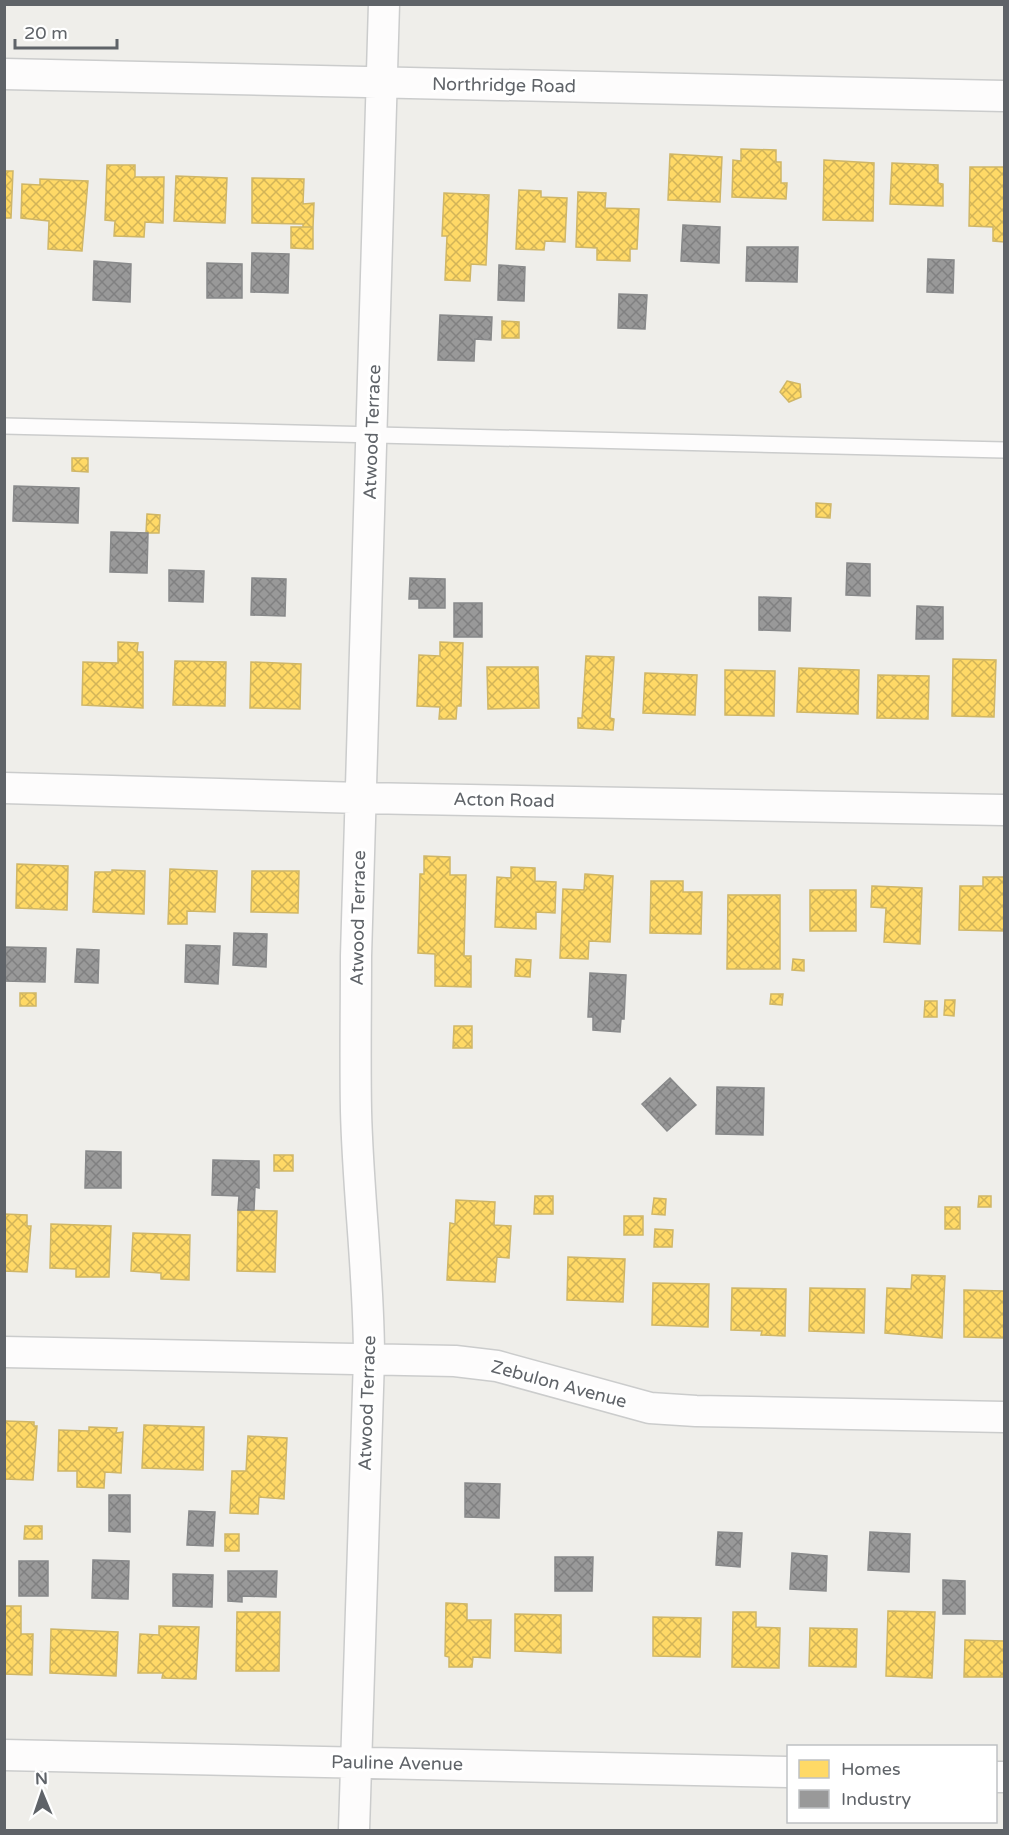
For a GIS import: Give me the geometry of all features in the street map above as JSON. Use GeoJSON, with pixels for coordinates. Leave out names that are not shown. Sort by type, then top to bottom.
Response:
{"type":"FeatureCollection","features":[{"type":"Feature","properties":{"kind":"street","name":"Atwood Terrace"},"geometry":{"type":"LineString","coordinates":[[354,1830],[369,1358],[369,1298],[356,1112],[356,956],[384,4]]}},
{"type":"Feature","properties":{"kind":"street","name":"Northridge Road"},"geometry":{"type":"LineString","coordinates":[[4,74],[1005,96]]}},
{"type":"Feature","properties":{"kind":"street","name":"Acton Road"},"geometry":{"type":"LineString","coordinates":[[4,788],[361,798],[1005,810]]}},
{"type":"Feature","properties":{"kind":"street","name":"Zebulon Avenue"},"geometry":{"type":"LineString","coordinates":[[4,1352],[455,1361],[497,1366],[650,1408],[696,1411],[1005,1417]]}},
{"type":"Feature","properties":{"kind":"street","name":"Pauline Avenue"},"geometry":{"type":"LineString","coordinates":[[4,1755],[787,1772]]}},
{"type":"Feature","properties":{"kind":"lane"},"geometry":{"type":"LineString","coordinates":[[4,426],[1005,450]]}},
{"type":"Feature","properties":{"kind":"building: Homes"},"geometry":{"type":"Polygon","coordinates":[[[741,149],[776,150],[776,162],[781,162],[781,183],[787,183],[786,199],[732,197],[733,160],[741,161],[741,149]]]}},
{"type":"Feature","properties":{"kind":"building: Homes"},"geometry":{"type":"Polygon","coordinates":[[[670,154],[722,157],[720,202],[668,200],[670,154]]]}},
{"type":"Feature","properties":{"kind":"building: Homes"},"geometry":{"type":"Polygon","coordinates":[[[824,160],[874,163],[873,221],[823,220],[824,160]]]}},
{"type":"Feature","properties":{"kind":"building: Homes"},"geometry":{"type":"Polygon","coordinates":[[[892,163],[938,165],[938,183],[943,184],[943,206],[890,204],[892,163]]]}},
{"type":"Feature","properties":{"kind":"building: Homes"},"geometry":{"type":"Polygon","coordinates":[[[107,165],[135,165],[135,177],[164,177],[163,223],[145,222],[144,237],[114,236],[115,221],[105,220],[107,165]]]}},
{"type":"Feature","properties":{"kind":"building: Homes"},"geometry":{"type":"Polygon","coordinates":[[[970,167],[1004,167],[1004,242],[993,241],[993,227],[969,226],[970,167]]]}},
{"type":"Feature","properties":{"kind":"building: Homes"},"geometry":{"type":"Polygon","coordinates":[[[4,171],[13,171],[11,218],[4,218],[4,171]]]}},
{"type":"Feature","properties":{"kind":"building: Homes"},"geometry":{"type":"Polygon","coordinates":[[[176,176],[227,178],[225,223],[174,221],[176,176]]]}},
{"type":"Feature","properties":{"kind":"building: Homes"},"geometry":{"type":"Polygon","coordinates":[[[252,178],[304,179],[303,204],[314,203],[313,227],[303,227],[303,224],[252,223],[252,178]]]}},
{"type":"Feature","properties":{"kind":"building: Homes"},"geometry":{"type":"Polygon","coordinates":[[[40,179],[88,181],[82,251],[48,249],[49,221],[21,218],[22,184],[40,185],[40,179]]]}},
{"type":"Feature","properties":{"kind":"building: Homes"},"geometry":{"type":"Polygon","coordinates":[[[519,190],[541,191],[541,197],[567,198],[565,242],[545,241],[544,250],[516,249],[519,190]]]}},
{"type":"Feature","properties":{"kind":"building: Homes"},"geometry":{"type":"Polygon","coordinates":[[[578,192],[606,193],[605,208],[639,209],[637,249],[630,249],[630,261],[597,260],[597,248],[576,247],[578,192]]]}},
{"type":"Feature","properties":{"kind":"building: Homes"},"geometry":{"type":"Polygon","coordinates":[[[444,193],[489,195],[486,265],[471,264],[470,281],[445,280],[447,236],[442,236],[444,193]]]}},
{"type":"Feature","properties":{"kind":"building: Homes"},"geometry":{"type":"Polygon","coordinates":[[[291,227],[313,227],[313,249],[291,248],[291,227]]]}},
{"type":"Feature","properties":{"kind":"building: Homes"},"geometry":{"type":"Polygon","coordinates":[[[502,321],[519,322],[519,338],[502,338],[502,321]]]}},
{"type":"Feature","properties":{"kind":"building: Homes"},"geometry":{"type":"Polygon","coordinates":[[[787,381],[800,384],[801,397],[789,402],[780,392],[787,381]]]}},
{"type":"Feature","properties":{"kind":"building: Homes"},"geometry":{"type":"Polygon","coordinates":[[[72,458],[88,458],[88,472],[72,471],[72,458]]]}},
{"type":"Feature","properties":{"kind":"building: Homes"},"geometry":{"type":"Polygon","coordinates":[[[816,503],[831,504],[830,518],[816,517],[816,503]]]}},
{"type":"Feature","properties":{"kind":"building: Homes"},"geometry":{"type":"Polygon","coordinates":[[[147,514],[160,515],[159,533],[146,533],[147,514]]]}},
{"type":"Feature","properties":{"kind":"building: Homes"},"geometry":{"type":"Polygon","coordinates":[[[118,642],[138,643],[137,652],[143,652],[143,708],[82,705],[83,662],[118,663],[118,642]]]}},
{"type":"Feature","properties":{"kind":"building: Homes"},"geometry":{"type":"Polygon","coordinates":[[[440,642],[463,643],[461,706],[457,706],[456,719],[439,719],[440,707],[417,706],[419,655],[440,656],[440,642]]]}},
{"type":"Feature","properties":{"kind":"building: Homes"},"geometry":{"type":"Polygon","coordinates":[[[586,656],[614,657],[610,718],[614,719],[613,730],[578,728],[578,718],[582,718],[586,656]]]}},
{"type":"Feature","properties":{"kind":"building: Homes"},"geometry":{"type":"Polygon","coordinates":[[[953,659],[996,660],[994,717],[952,716],[953,659]]]}},
{"type":"Feature","properties":{"kind":"building: Homes"},"geometry":{"type":"Polygon","coordinates":[[[175,661],[226,662],[225,706],[173,705],[175,661]]]}},
{"type":"Feature","properties":{"kind":"building: Homes"},"geometry":{"type":"Polygon","coordinates":[[[251,662],[301,664],[300,709],[250,708],[251,662]]]}},
{"type":"Feature","properties":{"kind":"building: Homes"},"geometry":{"type":"Polygon","coordinates":[[[487,667],[538,667],[539,708],[488,709],[487,667]]]}},
{"type":"Feature","properties":{"kind":"building: Homes"},"geometry":{"type":"Polygon","coordinates":[[[799,668],[859,670],[858,714],[797,712],[799,668]]]}},
{"type":"Feature","properties":{"kind":"building: Homes"},"geometry":{"type":"Polygon","coordinates":[[[725,670],[775,671],[774,716],[725,715],[725,670]]]}},
{"type":"Feature","properties":{"kind":"building: Homes"},"geometry":{"type":"Polygon","coordinates":[[[645,673],[697,675],[695,715],[643,713],[645,673]]]}},
{"type":"Feature","properties":{"kind":"building: Homes"},"geometry":{"type":"Polygon","coordinates":[[[878,675],[929,676],[928,719],[877,718],[878,675]]]}},
{"type":"Feature","properties":{"kind":"building: Homes"},"geometry":{"type":"Polygon","coordinates":[[[424,856],[450,857],[450,875],[466,875],[464,956],[471,956],[471,987],[435,986],[435,954],[418,953],[420,874],[424,874],[424,856]]]}},
{"type":"Feature","properties":{"kind":"building: Homes"},"geometry":{"type":"Polygon","coordinates":[[[17,864],[68,866],[67,910],[16,908],[17,864]]]}},
{"type":"Feature","properties":{"kind":"building: Homes"},"geometry":{"type":"Polygon","coordinates":[[[511,867],[535,868],[535,881],[556,882],[555,913],[536,912],[536,929],[495,927],[497,877],[511,878],[511,867]]]}},
{"type":"Feature","properties":{"kind":"building: Homes"},"geometry":{"type":"Polygon","coordinates":[[[170,869],[217,871],[215,912],[187,911],[187,924],[168,924],[170,869]]]}},
{"type":"Feature","properties":{"kind":"building: Homes"},"geometry":{"type":"Polygon","coordinates":[[[112,870],[145,871],[144,914],[93,912],[95,872],[112,872],[112,870]]]}},
{"type":"Feature","properties":{"kind":"building: Homes"},"geometry":{"type":"Polygon","coordinates":[[[252,871],[299,871],[298,913],[251,912],[252,871]]]}},
{"type":"Feature","properties":{"kind":"building: Homes"},"geometry":{"type":"Polygon","coordinates":[[[585,874],[613,876],[610,942],[589,941],[588,959],[560,958],[563,889],[584,890],[585,874]]]}},
{"type":"Feature","properties":{"kind":"building: Homes"},"geometry":{"type":"Polygon","coordinates":[[[983,877],[1004,877],[1004,931],[959,930],[960,886],[983,886],[983,877]]]}},
{"type":"Feature","properties":{"kind":"building: Homes"},"geometry":{"type":"Polygon","coordinates":[[[651,881],[683,881],[683,892],[702,892],[701,934],[650,933],[651,881]]]}},
{"type":"Feature","properties":{"kind":"building: Homes"},"geometry":{"type":"Polygon","coordinates":[[[872,886],[922,888],[920,944],[884,942],[886,908],[871,907],[872,886]]]}},
{"type":"Feature","properties":{"kind":"building: Homes"},"geometry":{"type":"Polygon","coordinates":[[[810,890],[856,890],[856,931],[810,931],[810,890]]]}},
{"type":"Feature","properties":{"kind":"building: Homes"},"geometry":{"type":"Polygon","coordinates":[[[728,895],[780,895],[780,969],[727,969],[728,895]]]}},
{"type":"Feature","properties":{"kind":"building: Homes"},"geometry":{"type":"Polygon","coordinates":[[[516,959],[531,960],[530,977],[515,976],[516,959]]]}},
{"type":"Feature","properties":{"kind":"building: Homes"},"geometry":{"type":"Polygon","coordinates":[[[793,959],[804,960],[804,971],[792,970],[793,959]]]}},
{"type":"Feature","properties":{"kind":"building: Homes"},"geometry":{"type":"Polygon","coordinates":[[[20,993],[36,993],[36,1006],[20,1006],[20,993]]]}},
{"type":"Feature","properties":{"kind":"building: Homes"},"geometry":{"type":"Polygon","coordinates":[[[771,994],[783,994],[782,1005],[770,1004],[771,994]]]}},
{"type":"Feature","properties":{"kind":"building: Homes"},"geometry":{"type":"Polygon","coordinates":[[[945,1000],[955,1000],[954,1016],[944,1015],[945,1000]]]}},
{"type":"Feature","properties":{"kind":"building: Homes"},"geometry":{"type":"Polygon","coordinates":[[[925,1001],[937,1001],[937,1017],[924,1017],[925,1001]]]}},
{"type":"Feature","properties":{"kind":"building: Homes"},"geometry":{"type":"Polygon","coordinates":[[[454,1026],[472,1026],[472,1048],[453,1048],[454,1026]]]}},
{"type":"Feature","properties":{"kind":"building: Homes"},"geometry":{"type":"Polygon","coordinates":[[[274,1155],[293,1155],[293,1171],[274,1171],[274,1155]]]}},
{"type":"Feature","properties":{"kind":"building: Homes"},"geometry":{"type":"Polygon","coordinates":[[[535,1196],[553,1196],[553,1214],[534,1214],[535,1196]]]}},
{"type":"Feature","properties":{"kind":"building: Homes"},"geometry":{"type":"Polygon","coordinates":[[[979,1196],[991,1196],[991,1207],[978,1207],[979,1196]]]}},
{"type":"Feature","properties":{"kind":"building: Homes"},"geometry":{"type":"Polygon","coordinates":[[[654,1198],[666,1199],[665,1215],[652,1214],[654,1198]]]}},
{"type":"Feature","properties":{"kind":"building: Homes"},"geometry":{"type":"Polygon","coordinates":[[[456,1200],[495,1202],[494,1225],[511,1226],[509,1258],[497,1257],[495,1282],[447,1280],[450,1223],[455,1224],[456,1200]]]}},
{"type":"Feature","properties":{"kind":"building: Homes"},"geometry":{"type":"Polygon","coordinates":[[[945,1207],[960,1207],[960,1229],[945,1229],[945,1207]]]}},
{"type":"Feature","properties":{"kind":"building: Homes"},"geometry":{"type":"Polygon","coordinates":[[[238,1210],[277,1211],[275,1272],[237,1271],[238,1210]]]}},
{"type":"Feature","properties":{"kind":"building: Homes"},"geometry":{"type":"Polygon","coordinates":[[[4,1214],[27,1215],[27,1226],[31,1226],[27,1272],[4,1271],[4,1214]]]}},
{"type":"Feature","properties":{"kind":"building: Homes"},"geometry":{"type":"Polygon","coordinates":[[[624,1216],[643,1216],[643,1235],[624,1235],[624,1216]]]}},
{"type":"Feature","properties":{"kind":"building: Homes"},"geometry":{"type":"Polygon","coordinates":[[[51,1224],[111,1226],[109,1277],[76,1277],[76,1269],[50,1268],[51,1224]]]}},
{"type":"Feature","properties":{"kind":"building: Homes"},"geometry":{"type":"Polygon","coordinates":[[[655,1229],[673,1230],[672,1247],[654,1247],[655,1229]]]}},
{"type":"Feature","properties":{"kind":"building: Homes"},"geometry":{"type":"Polygon","coordinates":[[[133,1233],[190,1235],[189,1280],[161,1279],[161,1273],[131,1271],[133,1233]]]}},
{"type":"Feature","properties":{"kind":"building: Homes"},"geometry":{"type":"Polygon","coordinates":[[[568,1257],[625,1259],[623,1302],[567,1300],[568,1257]]]}},
{"type":"Feature","properties":{"kind":"building: Homes"},"geometry":{"type":"Polygon","coordinates":[[[912,1275],[945,1276],[942,1338],[885,1333],[887,1288],[911,1289],[912,1275]]]}},
{"type":"Feature","properties":{"kind":"building: Homes"},"geometry":{"type":"Polygon","coordinates":[[[653,1283],[709,1284],[708,1327],[652,1325],[653,1283]]]}},
{"type":"Feature","properties":{"kind":"building: Homes"},"geometry":{"type":"Polygon","coordinates":[[[732,1288],[786,1289],[785,1336],[761,1335],[762,1331],[731,1330],[732,1288]]]}},
{"type":"Feature","properties":{"kind":"building: Homes"},"geometry":{"type":"Polygon","coordinates":[[[810,1288],[865,1289],[864,1333],[809,1331],[810,1288]]]}},
{"type":"Feature","properties":{"kind":"building: Homes"},"geometry":{"type":"Polygon","coordinates":[[[964,1290],[1004,1291],[1004,1338],[964,1337],[964,1290]]]}},
{"type":"Feature","properties":{"kind":"building: Homes"},"geometry":{"type":"Polygon","coordinates":[[[5,1421],[34,1422],[34,1426],[37,1426],[33,1480],[4,1479],[5,1421]]]}},
{"type":"Feature","properties":{"kind":"building: Homes"},"geometry":{"type":"Polygon","coordinates":[[[144,1425],[204,1427],[203,1470],[142,1468],[144,1425]]]}},
{"type":"Feature","properties":{"kind":"building: Homes"},"geometry":{"type":"Polygon","coordinates":[[[89,1427],[117,1428],[116,1433],[123,1432],[121,1473],[105,1472],[104,1488],[77,1487],[77,1471],[58,1471],[59,1430],[89,1431],[89,1427]]]}},
{"type":"Feature","properties":{"kind":"building: Homes"},"geometry":{"type":"Polygon","coordinates":[[[248,1436],[287,1438],[284,1499],[259,1497],[258,1514],[230,1513],[232,1471],[246,1471],[248,1436]]]}},
{"type":"Feature","properties":{"kind":"building: Homes"},"geometry":{"type":"Polygon","coordinates":[[[25,1526],[42,1526],[42,1539],[24,1539],[25,1526]]]}},
{"type":"Feature","properties":{"kind":"building: Homes"},"geometry":{"type":"Polygon","coordinates":[[[225,1534],[239,1534],[239,1551],[225,1551],[225,1534]]]}},
{"type":"Feature","properties":{"kind":"building: Homes"},"geometry":{"type":"Polygon","coordinates":[[[446,1603],[467,1604],[467,1620],[491,1620],[490,1658],[473,1657],[472,1667],[449,1667],[449,1657],[445,1656],[446,1603]]]}},
{"type":"Feature","properties":{"kind":"building: Homes"},"geometry":{"type":"Polygon","coordinates":[[[4,1606],[21,1606],[21,1634],[33,1634],[32,1675],[4,1674],[4,1606]]]}},
{"type":"Feature","properties":{"kind":"building: Homes"},"geometry":{"type":"Polygon","coordinates":[[[888,1611],[935,1612],[932,1678],[886,1676],[888,1611]]]}},
{"type":"Feature","properties":{"kind":"building: Homes"},"geometry":{"type":"Polygon","coordinates":[[[237,1612],[280,1612],[279,1671],[236,1671],[237,1612]]]}},
{"type":"Feature","properties":{"kind":"building: Homes"},"geometry":{"type":"Polygon","coordinates":[[[733,1612],[756,1612],[756,1627],[780,1628],[779,1668],[732,1667],[733,1612]]]}},
{"type":"Feature","properties":{"kind":"building: Homes"},"geometry":{"type":"Polygon","coordinates":[[[515,1614],[561,1615],[561,1653],[515,1651],[515,1614]]]}},
{"type":"Feature","properties":{"kind":"building: Homes"},"geometry":{"type":"Polygon","coordinates":[[[653,1617],[701,1618],[700,1657],[653,1656],[653,1617]]]}},
{"type":"Feature","properties":{"kind":"building: Homes"},"geometry":{"type":"Polygon","coordinates":[[[159,1626],[199,1627],[196,1679],[162,1678],[163,1673],[138,1673],[140,1634],[159,1635],[159,1626]]]}},
{"type":"Feature","properties":{"kind":"building: Homes"},"geometry":{"type":"Polygon","coordinates":[[[810,1628],[857,1629],[856,1667],[809,1666],[810,1628]]]}},
{"type":"Feature","properties":{"kind":"building: Homes"},"geometry":{"type":"Polygon","coordinates":[[[51,1629],[118,1632],[116,1676],[50,1673],[51,1629]]]}},
{"type":"Feature","properties":{"kind":"building: Homes"},"geometry":{"type":"Polygon","coordinates":[[[965,1640],[1004,1641],[1004,1677],[964,1677],[965,1640]]]}},
{"type":"Feature","properties":{"kind":"building: Industry"},"geometry":{"type":"Polygon","coordinates":[[[683,225],[720,227],[719,263],[681,261],[683,225]]]}},
{"type":"Feature","properties":{"kind":"building: Industry"},"geometry":{"type":"Polygon","coordinates":[[[747,247],[798,247],[797,282],[746,281],[747,247]]]}},
{"type":"Feature","properties":{"kind":"building: Industry"},"geometry":{"type":"Polygon","coordinates":[[[252,253],[289,254],[288,293],[251,292],[252,253]]]}},
{"type":"Feature","properties":{"kind":"building: Industry"},"geometry":{"type":"Polygon","coordinates":[[[928,259],[954,260],[953,293],[927,292],[928,259]]]}},
{"type":"Feature","properties":{"kind":"building: Industry"},"geometry":{"type":"Polygon","coordinates":[[[94,261],[131,264],[130,302],[93,300],[94,261]]]}},
{"type":"Feature","properties":{"kind":"building: Industry"},"geometry":{"type":"Polygon","coordinates":[[[207,263],[242,264],[242,298],[207,298],[207,263]]]}},
{"type":"Feature","properties":{"kind":"building: Industry"},"geometry":{"type":"Polygon","coordinates":[[[499,265],[525,267],[524,301],[498,300],[499,265]]]}},
{"type":"Feature","properties":{"kind":"building: Industry"},"geometry":{"type":"Polygon","coordinates":[[[619,294],[647,295],[645,329],[618,328],[619,294]]]}},
{"type":"Feature","properties":{"kind":"building: Industry"},"geometry":{"type":"Polygon","coordinates":[[[440,315],[492,317],[491,340],[475,339],[474,361],[438,360],[440,315]]]}},
{"type":"Feature","properties":{"kind":"building: Industry"},"geometry":{"type":"Polygon","coordinates":[[[14,486],[79,488],[78,523],[13,521],[14,486]]]}},
{"type":"Feature","properties":{"kind":"building: Industry"},"geometry":{"type":"Polygon","coordinates":[[[111,532],[148,533],[147,573],[110,572],[111,532]]]}},
{"type":"Feature","properties":{"kind":"building: Industry"},"geometry":{"type":"Polygon","coordinates":[[[847,563],[870,564],[870,596],[846,595],[847,563]]]}},
{"type":"Feature","properties":{"kind":"building: Industry"},"geometry":{"type":"Polygon","coordinates":[[[169,570],[204,571],[203,602],[169,601],[169,570]]]}},
{"type":"Feature","properties":{"kind":"building: Industry"},"geometry":{"type":"Polygon","coordinates":[[[252,578],[286,579],[285,616],[251,615],[252,578]]]}},
{"type":"Feature","properties":{"kind":"building: Industry"},"geometry":{"type":"Polygon","coordinates":[[[410,578],[445,579],[445,608],[419,608],[419,599],[409,599],[410,578]]]}},
{"type":"Feature","properties":{"kind":"building: Industry"},"geometry":{"type":"Polygon","coordinates":[[[759,597],[791,598],[790,631],[759,630],[759,597]]]}},
{"type":"Feature","properties":{"kind":"building: Industry"},"geometry":{"type":"Polygon","coordinates":[[[454,603],[482,603],[482,637],[454,637],[454,603]]]}},
{"type":"Feature","properties":{"kind":"building: Industry"},"geometry":{"type":"Polygon","coordinates":[[[917,606],[943,607],[943,639],[916,639],[917,606]]]}},
{"type":"Feature","properties":{"kind":"building: Industry"},"geometry":{"type":"Polygon","coordinates":[[[234,933],[267,934],[266,967],[233,965],[234,933]]]}},
{"type":"Feature","properties":{"kind":"building: Industry"},"geometry":{"type":"Polygon","coordinates":[[[186,945],[220,946],[218,984],[185,982],[186,945]]]}},
{"type":"Feature","properties":{"kind":"building: Industry"},"geometry":{"type":"Polygon","coordinates":[[[5,947],[46,948],[45,982],[4,981],[5,947]]]}},
{"type":"Feature","properties":{"kind":"building: Industry"},"geometry":{"type":"Polygon","coordinates":[[[77,949],[99,950],[98,983],[75,982],[77,949]]]}},
{"type":"Feature","properties":{"kind":"building: Industry"},"geometry":{"type":"Polygon","coordinates":[[[590,973],[626,975],[624,1019],[621,1019],[620,1032],[593,1030],[593,1017],[588,1017],[590,973]]]}},
{"type":"Feature","properties":{"kind":"building: Industry"},"geometry":{"type":"Polygon","coordinates":[[[670,1078],[696,1105],[667,1131],[642,1104],[670,1078]]]}},
{"type":"Feature","properties":{"kind":"building: Industry"},"geometry":{"type":"Polygon","coordinates":[[[717,1087],[764,1088],[763,1135],[716,1134],[717,1087]]]}},
{"type":"Feature","properties":{"kind":"building: Industry"},"geometry":{"type":"Polygon","coordinates":[[[86,1151],[121,1152],[121,1188],[85,1188],[86,1151]]]}},
{"type":"Feature","properties":{"kind":"building: Industry"},"geometry":{"type":"Polygon","coordinates":[[[213,1160],[259,1161],[259,1188],[255,1187],[254,1210],[238,1210],[239,1196],[212,1195],[213,1160]]]}},
{"type":"Feature","properties":{"kind":"building: Industry"},"geometry":{"type":"Polygon","coordinates":[[[465,1483],[500,1484],[499,1518],[465,1517],[465,1483]]]}},
{"type":"Feature","properties":{"kind":"building: Industry"},"geometry":{"type":"Polygon","coordinates":[[[109,1495],[130,1495],[130,1532],[109,1531],[109,1495]]]}},
{"type":"Feature","properties":{"kind":"building: Industry"},"geometry":{"type":"Polygon","coordinates":[[[189,1511],[215,1512],[213,1546],[187,1545],[189,1511]]]}},
{"type":"Feature","properties":{"kind":"building: Industry"},"geometry":{"type":"Polygon","coordinates":[[[718,1532],[742,1533],[740,1567],[716,1565],[718,1532]]]}},
{"type":"Feature","properties":{"kind":"building: Industry"},"geometry":{"type":"Polygon","coordinates":[[[870,1532],[910,1534],[909,1572],[868,1570],[870,1532]]]}},
{"type":"Feature","properties":{"kind":"building: Industry"},"geometry":{"type":"Polygon","coordinates":[[[792,1553],[827,1556],[826,1591],[790,1589],[792,1553]]]}},
{"type":"Feature","properties":{"kind":"building: Industry"},"geometry":{"type":"Polygon","coordinates":[[[555,1557],[593,1557],[592,1591],[555,1591],[555,1557]]]}},
{"type":"Feature","properties":{"kind":"building: Industry"},"geometry":{"type":"Polygon","coordinates":[[[93,1560],[129,1561],[128,1599],[92,1598],[93,1560]]]}},
{"type":"Feature","properties":{"kind":"building: Industry"},"geometry":{"type":"Polygon","coordinates":[[[19,1561],[48,1561],[48,1596],[19,1596],[19,1561]]]}},
{"type":"Feature","properties":{"kind":"building: Industry"},"geometry":{"type":"Polygon","coordinates":[[[228,1571],[277,1571],[276,1597],[242,1596],[242,1602],[228,1601],[228,1571]]]}},
{"type":"Feature","properties":{"kind":"building: Industry"},"geometry":{"type":"Polygon","coordinates":[[[173,1574],[213,1575],[212,1607],[173,1606],[173,1574]]]}},
{"type":"Feature","properties":{"kind":"building: Industry"},"geometry":{"type":"Polygon","coordinates":[[[943,1580],[965,1581],[965,1614],[943,1614],[943,1580]]]}}]}
